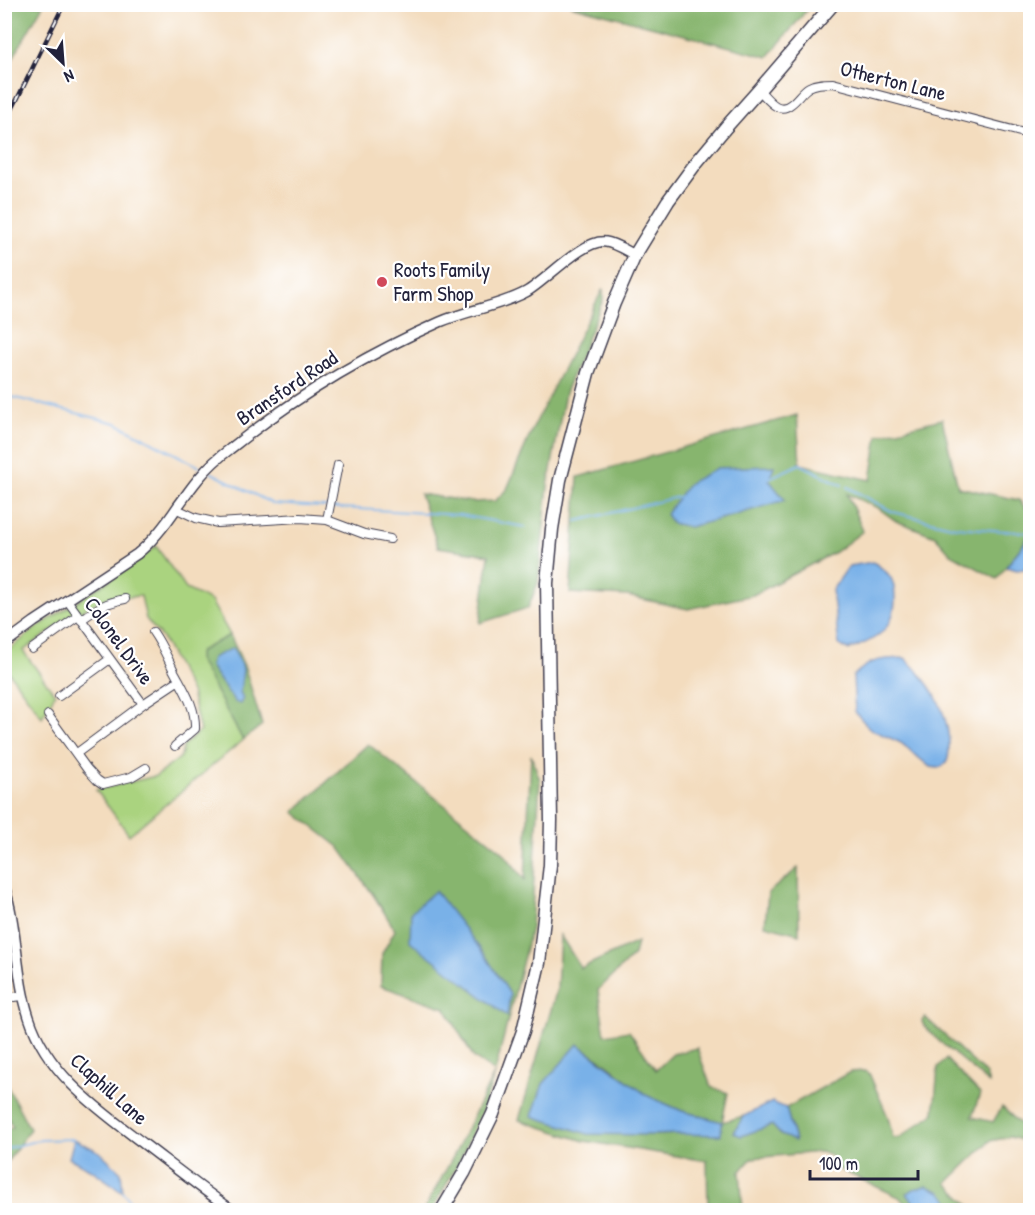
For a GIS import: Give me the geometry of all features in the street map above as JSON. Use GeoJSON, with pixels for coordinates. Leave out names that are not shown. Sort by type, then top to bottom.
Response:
{"type":"FeatureCollection","features":[{"type":"Feature","properties":{"kind":"highway"},"geometry":{"type":"LineString","coordinates":[[442,1210],[464,1173],[493,1114],[523,1031],[539,963],[550,865],[551,820],[547,583],[552,529],[560,480],[588,373],[635,255],[668,201],[726,127],[833,4]]}},
{"type":"Feature","properties":{"kind":"street","name":"Otherton Lane"},"geometry":{"type":"LineString","coordinates":[[759,90],[777,108],[783,108],[790,105],[810,87],[833,82],[1024,133],[1030,132]]}},
{"type":"Feature","properties":{"kind":"street","name":"Bransford Road"},"geometry":{"type":"LineString","coordinates":[[4,644],[148,545],[198,478],[230,449],[303,396],[363,359],[405,337],[457,315],[526,292],[583,249],[595,243],[606,242],[635,255]]}},
{"type":"Feature","properties":{"kind":"street"},"geometry":{"type":"LineString","coordinates":[[327,520],[338,465]]}},
{"type":"Feature","properties":{"kind":"street"},"geometry":{"type":"LineString","coordinates":[[177,509],[196,518],[218,522],[300,518],[327,520],[364,534],[390,539]]}},
{"type":"Feature","properties":{"kind":"street"},"geometry":{"type":"LineString","coordinates":[[32,649],[101,606],[125,599]]}},
{"type":"Feature","properties":{"kind":"street","name":"Colonel Drive"},"geometry":{"type":"LineString","coordinates":[[67,600],[143,704]]}},
{"type":"Feature","properties":{"kind":"street","name":"Colonel Drive"},"geometry":{"type":"LineString","coordinates":[[153,632],[163,646],[188,695],[195,717],[195,729],[175,746]]}},
{"type":"Feature","properties":{"kind":"street"},"geometry":{"type":"LineString","coordinates":[[59,696],[110,659]]}},
{"type":"Feature","properties":{"kind":"street","name":"Colonel Drive"},"geometry":{"type":"LineString","coordinates":[[76,753],[179,680]]}},
{"type":"Feature","properties":{"kind":"street"},"geometry":{"type":"LineString","coordinates":[[48,715],[87,769],[103,784],[131,777],[146,768]]}},
{"type":"Feature","properties":{"kind":"street","name":"Claphill Lane"},"geometry":{"type":"LineString","coordinates":[[4,886],[10,940],[23,996],[39,1041],[54,1065],[69,1083],[94,1106],[232,1210]]}},
{"type":"Feature","properties":{"kind":"street"},"geometry":{"type":"LineString","coordinates":[[4,994],[14,997],[23,996]]}},
{"type":"Feature","properties":{"kind":"green space"},"geometry":{"type":"Polygon","coordinates":[[[4,5],[43,5],[5,72],[4,5]]]}},
{"type":"Feature","properties":{"kind":"green space"},"geometry":{"type":"Polygon","coordinates":[[[570,5],[811,5],[768,57],[570,5]]]}},
{"type":"Feature","properties":{"kind":"green space"},"geometry":{"type":"Polygon","coordinates":[[[603,289],[603,300],[565,393],[548,486],[538,583],[528,608],[480,623],[489,555],[438,547],[420,494],[472,502],[495,501],[507,489],[532,430],[603,289]]]}},
{"type":"Feature","properties":{"kind":"green space"},"geometry":{"type":"Polygon","coordinates":[[[797,415],[800,464],[871,480],[878,435],[942,419],[958,487],[1019,500],[1030,513],[1030,535],[997,579],[951,554],[935,536],[896,521],[878,508],[847,494],[863,531],[835,552],[753,595],[688,609],[627,596],[570,593],[578,477],[797,415]],[[773,466],[672,523],[689,526],[735,515],[769,480],[773,466]]]}},
{"type":"Feature","properties":{"kind":"green space"},"geometry":{"type":"Polygon","coordinates":[[[156,546],[186,589],[211,601],[230,635],[200,651],[198,659],[243,740],[129,835],[96,790],[156,776],[181,757],[183,746],[200,731],[191,692],[162,638],[146,619],[141,596],[103,599],[71,617],[23,651],[55,694],[42,717],[5,667],[5,653],[36,628],[131,566],[156,546]]]}},
{"type":"Feature","properties":{"kind":"green space"},"geometry":{"type":"Polygon","coordinates":[[[230,635],[245,668],[262,725],[243,740],[198,659],[200,651],[230,635]]]}},
{"type":"Feature","properties":{"kind":"green space"},"geometry":{"type":"Polygon","coordinates":[[[368,744],[502,851],[525,880],[531,755],[540,780],[531,928],[495,1072],[474,1058],[445,1008],[381,986],[382,954],[395,930],[339,847],[294,812],[368,744]]]}},
{"type":"Feature","properties":{"kind":"green space"},"geometry":{"type":"Polygon","coordinates":[[[798,868],[799,934],[765,925],[768,893],[798,868]]]}},
{"type":"Feature","properties":{"kind":"green space"},"geometry":{"type":"Polygon","coordinates":[[[560,935],[581,968],[637,942],[634,955],[598,990],[605,1035],[629,1031],[656,1070],[673,1054],[697,1048],[711,1087],[728,1093],[722,1122],[744,1116],[734,1132],[741,1136],[772,1125],[781,1135],[795,1140],[786,1108],[850,1072],[864,1071],[869,1073],[888,1117],[893,1138],[899,1138],[934,1113],[938,1067],[946,1059],[980,1094],[972,1117],[993,1122],[1002,1107],[1030,1133],[1030,1142],[1010,1137],[990,1141],[947,1183],[974,1210],[947,1210],[908,1194],[921,1210],[911,1210],[899,1197],[834,1167],[831,1156],[821,1152],[752,1158],[740,1172],[743,1210],[708,1210],[707,1161],[584,1141],[519,1120],[557,989],[560,935]],[[578,1044],[652,1135],[678,1134],[721,1122],[682,1111],[643,1094],[611,1067],[578,1044]]]}},
{"type":"Feature","properties":{"kind":"green space"},"geometry":{"type":"Polygon","coordinates":[[[925,1017],[986,1074],[989,1083],[924,1026],[922,1021],[925,1017]]]}},
{"type":"Feature","properties":{"kind":"green space"},"geometry":{"type":"Polygon","coordinates":[[[495,1072],[484,1107],[458,1164],[432,1210],[424,1210],[454,1155],[495,1072]]]}},
{"type":"Feature","properties":{"kind":"green space"},"geometry":{"type":"Polygon","coordinates":[[[5,1082],[30,1129],[5,1165],[5,1129],[13,1127],[5,1113],[5,1082]]]}},
{"type":"Feature","properties":{"kind":"water"},"geometry":{"type":"Polygon","coordinates":[[[774,466],[769,480],[785,500],[689,527],[672,523],[666,514],[689,483],[717,468],[774,466]]]}},
{"type":"Feature","properties":{"kind":"water"},"geometry":{"type":"Polygon","coordinates":[[[1029,537],[1030,568],[1017,570],[1006,567],[1029,537]]]}},
{"type":"Feature","properties":{"kind":"water"},"geometry":{"type":"Polygon","coordinates":[[[873,562],[893,581],[894,610],[891,619],[881,633],[866,643],[848,650],[839,645],[832,590],[849,566],[873,562]]]}},
{"type":"Feature","properties":{"kind":"water"},"geometry":{"type":"Polygon","coordinates":[[[233,648],[243,669],[240,692],[243,698],[240,704],[235,702],[210,666],[212,658],[233,648]]]}},
{"type":"Feature","properties":{"kind":"water"},"geometry":{"type":"Polygon","coordinates":[[[905,658],[929,685],[944,716],[949,740],[949,755],[946,763],[938,768],[930,767],[901,743],[870,729],[855,712],[853,676],[871,663],[905,658]]]}},
{"type":"Feature","properties":{"kind":"water"},"geometry":{"type":"Polygon","coordinates":[[[435,891],[485,955],[510,994],[507,1016],[410,941],[411,912],[435,891]]]}},
{"type":"Feature","properties":{"kind":"water"},"geometry":{"type":"Polygon","coordinates":[[[578,1044],[648,1096],[682,1111],[722,1122],[721,1135],[588,1134],[532,1116],[543,1084],[578,1044]]]}},
{"type":"Feature","properties":{"kind":"water"},"geometry":{"type":"Polygon","coordinates":[[[772,1102],[786,1108],[795,1141],[781,1135],[772,1125],[741,1136],[734,1133],[744,1116],[772,1102]]]}},
{"type":"Feature","properties":{"kind":"water"},"geometry":{"type":"Polygon","coordinates":[[[74,1139],[100,1152],[121,1172],[123,1192],[69,1158],[74,1139]]]}},
{"type":"Feature","properties":{"kind":"water"},"geometry":{"type":"Polygon","coordinates":[[[927,1186],[941,1192],[949,1200],[947,1210],[921,1210],[907,1194],[914,1189],[927,1186]]]}},
{"type":"Feature","properties":{"kind":"waterway"},"geometry":{"type":"LineString","coordinates":[[4,395],[116,423],[202,468]]}},
{"type":"Feature","properties":{"kind":"waterway"},"geometry":{"type":"LineString","coordinates":[[767,479],[800,464],[842,485]]}},
{"type":"Feature","properties":{"kind":"waterway"},"geometry":{"type":"LineString","coordinates":[[210,472],[273,504],[460,515],[525,527]]}},
{"type":"Feature","properties":{"kind":"waterway"},"geometry":{"type":"LineString","coordinates":[[847,487],[893,512],[956,527],[1030,533]]}},
{"type":"Feature","properties":{"kind":"waterway"},"geometry":{"type":"LineString","coordinates":[[577,521],[682,496]]}},
{"type":"Feature","properties":{"kind":"waterway"},"geometry":{"type":"LineString","coordinates":[[4,1149],[40,1140],[74,1139]]}},
{"type":"Feature","properties":{"kind":"waterway"},"geometry":{"type":"LineString","coordinates":[[123,1192],[137,1210]]}},
{"type":"Feature","properties":{"kind":"railway"},"geometry":{"type":"LineString","coordinates":[[4,126],[64,4]]}},
{"type":"Feature","properties":{"kind":"place","name":"Roots Family Farm Shop"},"geometry":{"type":"Point","coordinates":[382,282]}}]}
